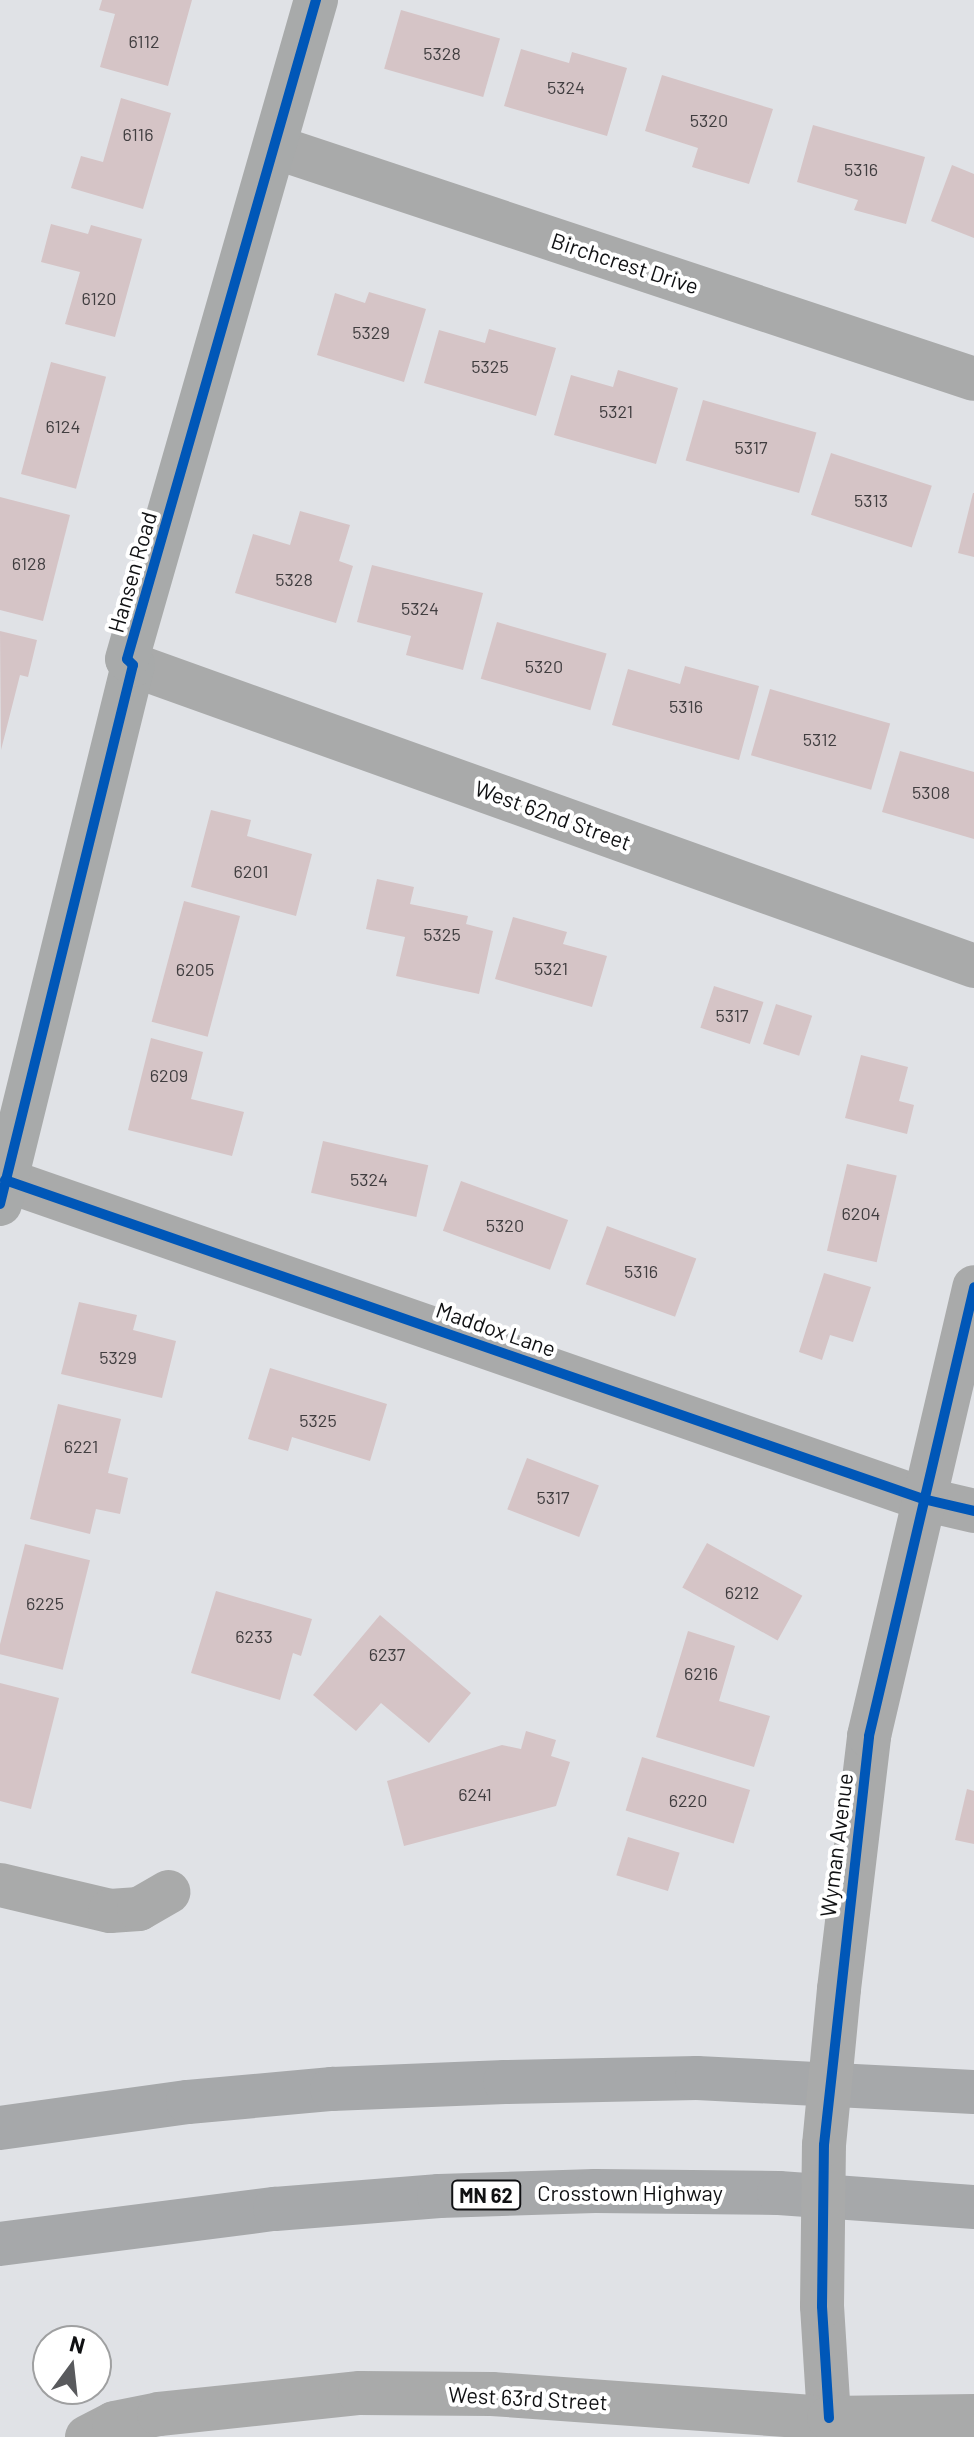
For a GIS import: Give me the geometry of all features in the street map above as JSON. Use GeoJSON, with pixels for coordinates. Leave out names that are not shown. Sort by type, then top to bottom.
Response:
{"type":"FeatureCollection","features":[{"type":"Feature","properties":{"kind":"highway"},"geometry":{"type":"LineString","coordinates":[[0,2128],[188,2102],[332,2089],[505,2082],[697,2078],[974,2092]]}},
{"type":"Feature","properties":{"kind":"highway","name":"Crosstown Highway"},"geometry":{"type":"LineString","coordinates":[[0,2244],[275,2209],[455,2196],[595,2191],[779,2193],[974,2207]]}},
{"type":"Feature","properties":{"kind":"street","name":"Hansen Road"},"geometry":{"type":"LineString","coordinates":[[3,1192],[133,665],[127,659],[316,0]]}},
{"type":"Feature","properties":{"kind":"street","name":"Birchcrest Drive"},"geometry":{"type":"LineString","coordinates":[[275,147],[974,379]]}},
{"type":"Feature","properties":{"kind":"street","name":"West 62nd Street"},"geometry":{"type":"LineString","coordinates":[[133,665],[974,966]]}},
{"type":"Feature","properties":{"kind":"street","name":"Maddox Lane"},"geometry":{"type":"LineString","coordinates":[[3,1192],[923,1499],[974,1511]]}},
{"type":"Feature","properties":{"kind":"street","name":"Wyman Avenue"},"geometry":{"type":"LineString","coordinates":[[829,2418],[822,2306],[824,2145],[869,1736],[974,1287]]}},
{"type":"Feature","properties":{"kind":"street"},"geometry":{"type":"LineString","coordinates":[[0,1885],[110,1911],[139,1909],[168,1892]]}},
{"type":"Feature","properties":{"kind":"street","name":"West 63rd Street"},"geometry":{"type":"LineString","coordinates":[[87,2437],[114,2423],[159,2414],[360,2393],[492,2394],[829,2418],[974,2416]]}},
{"type":"Feature","properties":{"kind":"building"},"geometry":{"type":"Polygon","coordinates":[[[102,0],[192,0],[168,86],[100,67],[115,14],[99,10],[102,0]]]}},
{"type":"Feature","properties":{"kind":"building"},"geometry":{"type":"Polygon","coordinates":[[[401,10],[500,38],[483,97],[384,69],[401,10]]]}},
{"type":"Feature","properties":{"kind":"building"},"geometry":{"type":"Polygon","coordinates":[[[521,49],[569,63],[572,52],[627,68],[607,136],[504,106],[521,49]]]}},
{"type":"Feature","properties":{"kind":"building"},"geometry":{"type":"Polygon","coordinates":[[[662,75],[773,109],[749,184],[692,167],[698,148],[645,131],[662,75]]]}},
{"type":"Feature","properties":{"kind":"building"},"geometry":{"type":"Polygon","coordinates":[[[121,98],[171,113],[143,209],[71,188],[81,156],[103,162],[121,98]]]}},
{"type":"Feature","properties":{"kind":"building"},"geometry":{"type":"Polygon","coordinates":[[[813,125],[925,157],[906,224],[854,210],[858,200],[797,182],[813,125]]]}},
{"type":"Feature","properties":{"kind":"building"},"geometry":{"type":"Polygon","coordinates":[[[952,165],[974,174],[974,238],[931,221],[952,165]]]}},
{"type":"Feature","properties":{"kind":"building"},"geometry":{"type":"Polygon","coordinates":[[[51,224],[88,234],[91,225],[142,239],[115,337],[65,324],[80,272],[41,262],[51,224]]]}},
{"type":"Feature","properties":{"kind":"building"},"geometry":{"type":"Polygon","coordinates":[[[369,292],[426,309],[404,382],[317,355],[335,293],[365,303],[369,292]]]}},
{"type":"Feature","properties":{"kind":"building"},"geometry":{"type":"Polygon","coordinates":[[[489,329],[556,348],[536,416],[424,383],[439,330],[485,343],[489,329]]]}},
{"type":"Feature","properties":{"kind":"building"},"geometry":{"type":"Polygon","coordinates":[[[51,362],[106,377],[76,489],[21,474],[51,362]]]}},
{"type":"Feature","properties":{"kind":"building"},"geometry":{"type":"Polygon","coordinates":[[[618,370],[678,388],[656,464],[554,435],[571,375],[613,387],[618,370]]]}},
{"type":"Feature","properties":{"kind":"building"},"geometry":{"type":"Polygon","coordinates":[[[703,400],[816,433],[799,493],[686,461],[703,400]]]}},
{"type":"Feature","properties":{"kind":"building"},"geometry":{"type":"Polygon","coordinates":[[[831,453],[932,486],[912,548],[811,515],[831,453]]]}},
{"type":"Feature","properties":{"kind":"building"},"geometry":{"type":"Polygon","coordinates":[[[974,493],[974,557],[958,553],[974,493]]]}},
{"type":"Feature","properties":{"kind":"building"},"geometry":{"type":"Polygon","coordinates":[[[0,497],[70,515],[43,621],[0,610],[0,497]]]}},
{"type":"Feature","properties":{"kind":"building"},"geometry":{"type":"Polygon","coordinates":[[[300,511],[350,525],[339,561],[353,566],[336,623],[235,593],[253,534],[290,545],[300,511]]]}},
{"type":"Feature","properties":{"kind":"building"},"geometry":{"type":"Polygon","coordinates":[[[372,565],[483,593],[463,670],[406,655],[411,636],[357,622],[372,565]]]}},
{"type":"Feature","properties":{"kind":"building"},"geometry":{"type":"Polygon","coordinates":[[[497,622],[607,653],[590,710],[481,679],[497,622]]]}},
{"type":"Feature","properties":{"kind":"building"},"geometry":{"type":"Polygon","coordinates":[[[0,631],[37,640],[28,677],[20,675],[1,750],[0,631]]]}},
{"type":"Feature","properties":{"kind":"building"},"geometry":{"type":"Polygon","coordinates":[[[685,666],[759,686],[739,760],[612,725],[628,669],[680,684],[685,666]]]}},
{"type":"Feature","properties":{"kind":"building"},"geometry":{"type":"Polygon","coordinates":[[[770,689],[890,723],[871,790],[751,755],[770,689]]]}},
{"type":"Feature","properties":{"kind":"building"},"geometry":{"type":"Polygon","coordinates":[[[900,751],[974,772],[974,839],[882,812],[900,751]]]}},
{"type":"Feature","properties":{"kind":"building"},"geometry":{"type":"Polygon","coordinates":[[[211,810],[251,820],[247,836],[312,854],[296,916],[191,887],[211,810]]]}},
{"type":"Feature","properties":{"kind":"building"},"geometry":{"type":"Polygon","coordinates":[[[377,879],[414,887],[410,904],[468,916],[466,924],[493,931],[479,994],[396,976],[405,937],[366,929],[377,879]]]}},
{"type":"Feature","properties":{"kind":"building"},"geometry":{"type":"Polygon","coordinates":[[[184,901],[240,916],[208,1037],[152,1022],[184,901]]]}},
{"type":"Feature","properties":{"kind":"building"},"geometry":{"type":"Polygon","coordinates":[[[513,917],[567,932],[563,944],[607,956],[592,1007],[495,979],[513,917]]]}},
{"type":"Feature","properties":{"kind":"building"},"geometry":{"type":"Polygon","coordinates":[[[714,986],[763,1002],[750,1044],[700,1028],[714,986]]]}},
{"type":"Feature","properties":{"kind":"building"},"geometry":{"type":"Polygon","coordinates":[[[776,1004],[812,1016],[799,1056],[763,1044],[776,1004]]]}},
{"type":"Feature","properties":{"kind":"building"},"geometry":{"type":"Polygon","coordinates":[[[151,1038],[203,1052],[191,1099],[244,1112],[232,1156],[128,1130],[151,1038]]]}},
{"type":"Feature","properties":{"kind":"building"},"geometry":{"type":"Polygon","coordinates":[[[861,1055],[908,1067],[899,1101],[914,1105],[907,1134],[845,1118],[861,1055]]]}},
{"type":"Feature","properties":{"kind":"building"},"geometry":{"type":"Polygon","coordinates":[[[323,1141],[428,1165],[416,1217],[311,1193],[323,1141]]]}},
{"type":"Feature","properties":{"kind":"building"},"geometry":{"type":"Polygon","coordinates":[[[847,1164],[897,1175],[877,1262],[827,1251],[847,1164]]]}},
{"type":"Feature","properties":{"kind":"building"},"geometry":{"type":"Polygon","coordinates":[[[461,1181],[568,1220],[550,1270],[443,1231],[461,1181]]]}},
{"type":"Feature","properties":{"kind":"building"},"geometry":{"type":"Polygon","coordinates":[[[607,1226],[696,1258],[675,1317],[586,1284],[607,1226]]]}},
{"type":"Feature","properties":{"kind":"building"},"geometry":{"type":"Polygon","coordinates":[[[824,1273],[871,1287],[853,1342],[830,1335],[822,1360],[799,1352],[824,1273]]]}},
{"type":"Feature","properties":{"kind":"building"},"geometry":{"type":"Polygon","coordinates":[[[79,1302],[137,1315],[133,1330],[176,1341],[162,1398],[61,1374],[79,1302]]]}},
{"type":"Feature","properties":{"kind":"building"},"geometry":{"type":"Polygon","coordinates":[[[270,1368],[387,1404],[370,1461],[292,1437],[288,1451],[248,1439],[270,1368]]]}},
{"type":"Feature","properties":{"kind":"building"},"geometry":{"type":"Polygon","coordinates":[[[58,1404],[121,1419],[108,1473],[128,1478],[120,1514],[96,1509],[90,1534],[30,1519],[58,1404]]]}},
{"type":"Feature","properties":{"kind":"building"},"geometry":{"type":"Polygon","coordinates":[[[527,1458],[599,1486],[579,1537],[507,1509],[527,1458]]]}},
{"type":"Feature","properties":{"kind":"building"},"geometry":{"type":"Polygon","coordinates":[[[707,1543],[802,1596],[778,1640],[682,1588],[707,1543]]]}},
{"type":"Feature","properties":{"kind":"building"},"geometry":{"type":"Polygon","coordinates":[[[25,1544],[90,1560],[63,1670],[0,1654],[25,1544]]]}},
{"type":"Feature","properties":{"kind":"building"},"geometry":{"type":"Polygon","coordinates":[[[216,1591],[312,1619],[301,1656],[293,1653],[280,1700],[191,1673],[216,1591]]]}},
{"type":"Feature","properties":{"kind":"building"},"geometry":{"type":"Polygon","coordinates":[[[380,1615],[471,1693],[429,1743],[381,1703],[356,1731],[313,1695],[380,1615]]]}},
{"type":"Feature","properties":{"kind":"building"},"geometry":{"type":"Polygon","coordinates":[[[688,1631],[735,1646],[719,1701],[770,1716],[754,1767],[656,1737],[688,1631]]]}},
{"type":"Feature","properties":{"kind":"building"},"geometry":{"type":"Polygon","coordinates":[[[0,1683],[59,1698],[31,1809],[0,1801],[0,1683]]]}},
{"type":"Feature","properties":{"kind":"building"},"geometry":{"type":"Polygon","coordinates":[[[526,1731],[556,1740],[551,1756],[570,1762],[556,1806],[404,1846],[387,1781],[502,1745],[521,1749],[526,1731]]]}},
{"type":"Feature","properties":{"kind":"building"},"geometry":{"type":"Polygon","coordinates":[[[642,1757],[750,1790],[734,1844],[626,1811],[642,1757]]]}},
{"type":"Feature","properties":{"kind":"building"},"geometry":{"type":"Polygon","coordinates":[[[967,1789],[974,1791],[974,1844],[955,1840],[967,1789]]]}},
{"type":"Feature","properties":{"kind":"building"},"geometry":{"type":"Polygon","coordinates":[[[628,1837],[680,1853],[668,1891],[616,1875],[628,1837]]]}},
{"type":"Feature","properties":{"kind":"cycle path"},"geometry":{"type":"LineString","coordinates":[[0,1204],[133,665],[127,659],[316,0]]}},
{"type":"Feature","properties":{"kind":"cycle path"},"geometry":{"type":"LineString","coordinates":[[5,1180],[923,1499],[974,1511]]}},
{"type":"Feature","properties":{"kind":"cycle path"},"geometry":{"type":"LineString","coordinates":[[829,2418],[822,2306],[824,2145],[869,1736],[974,1287]]}}]}
